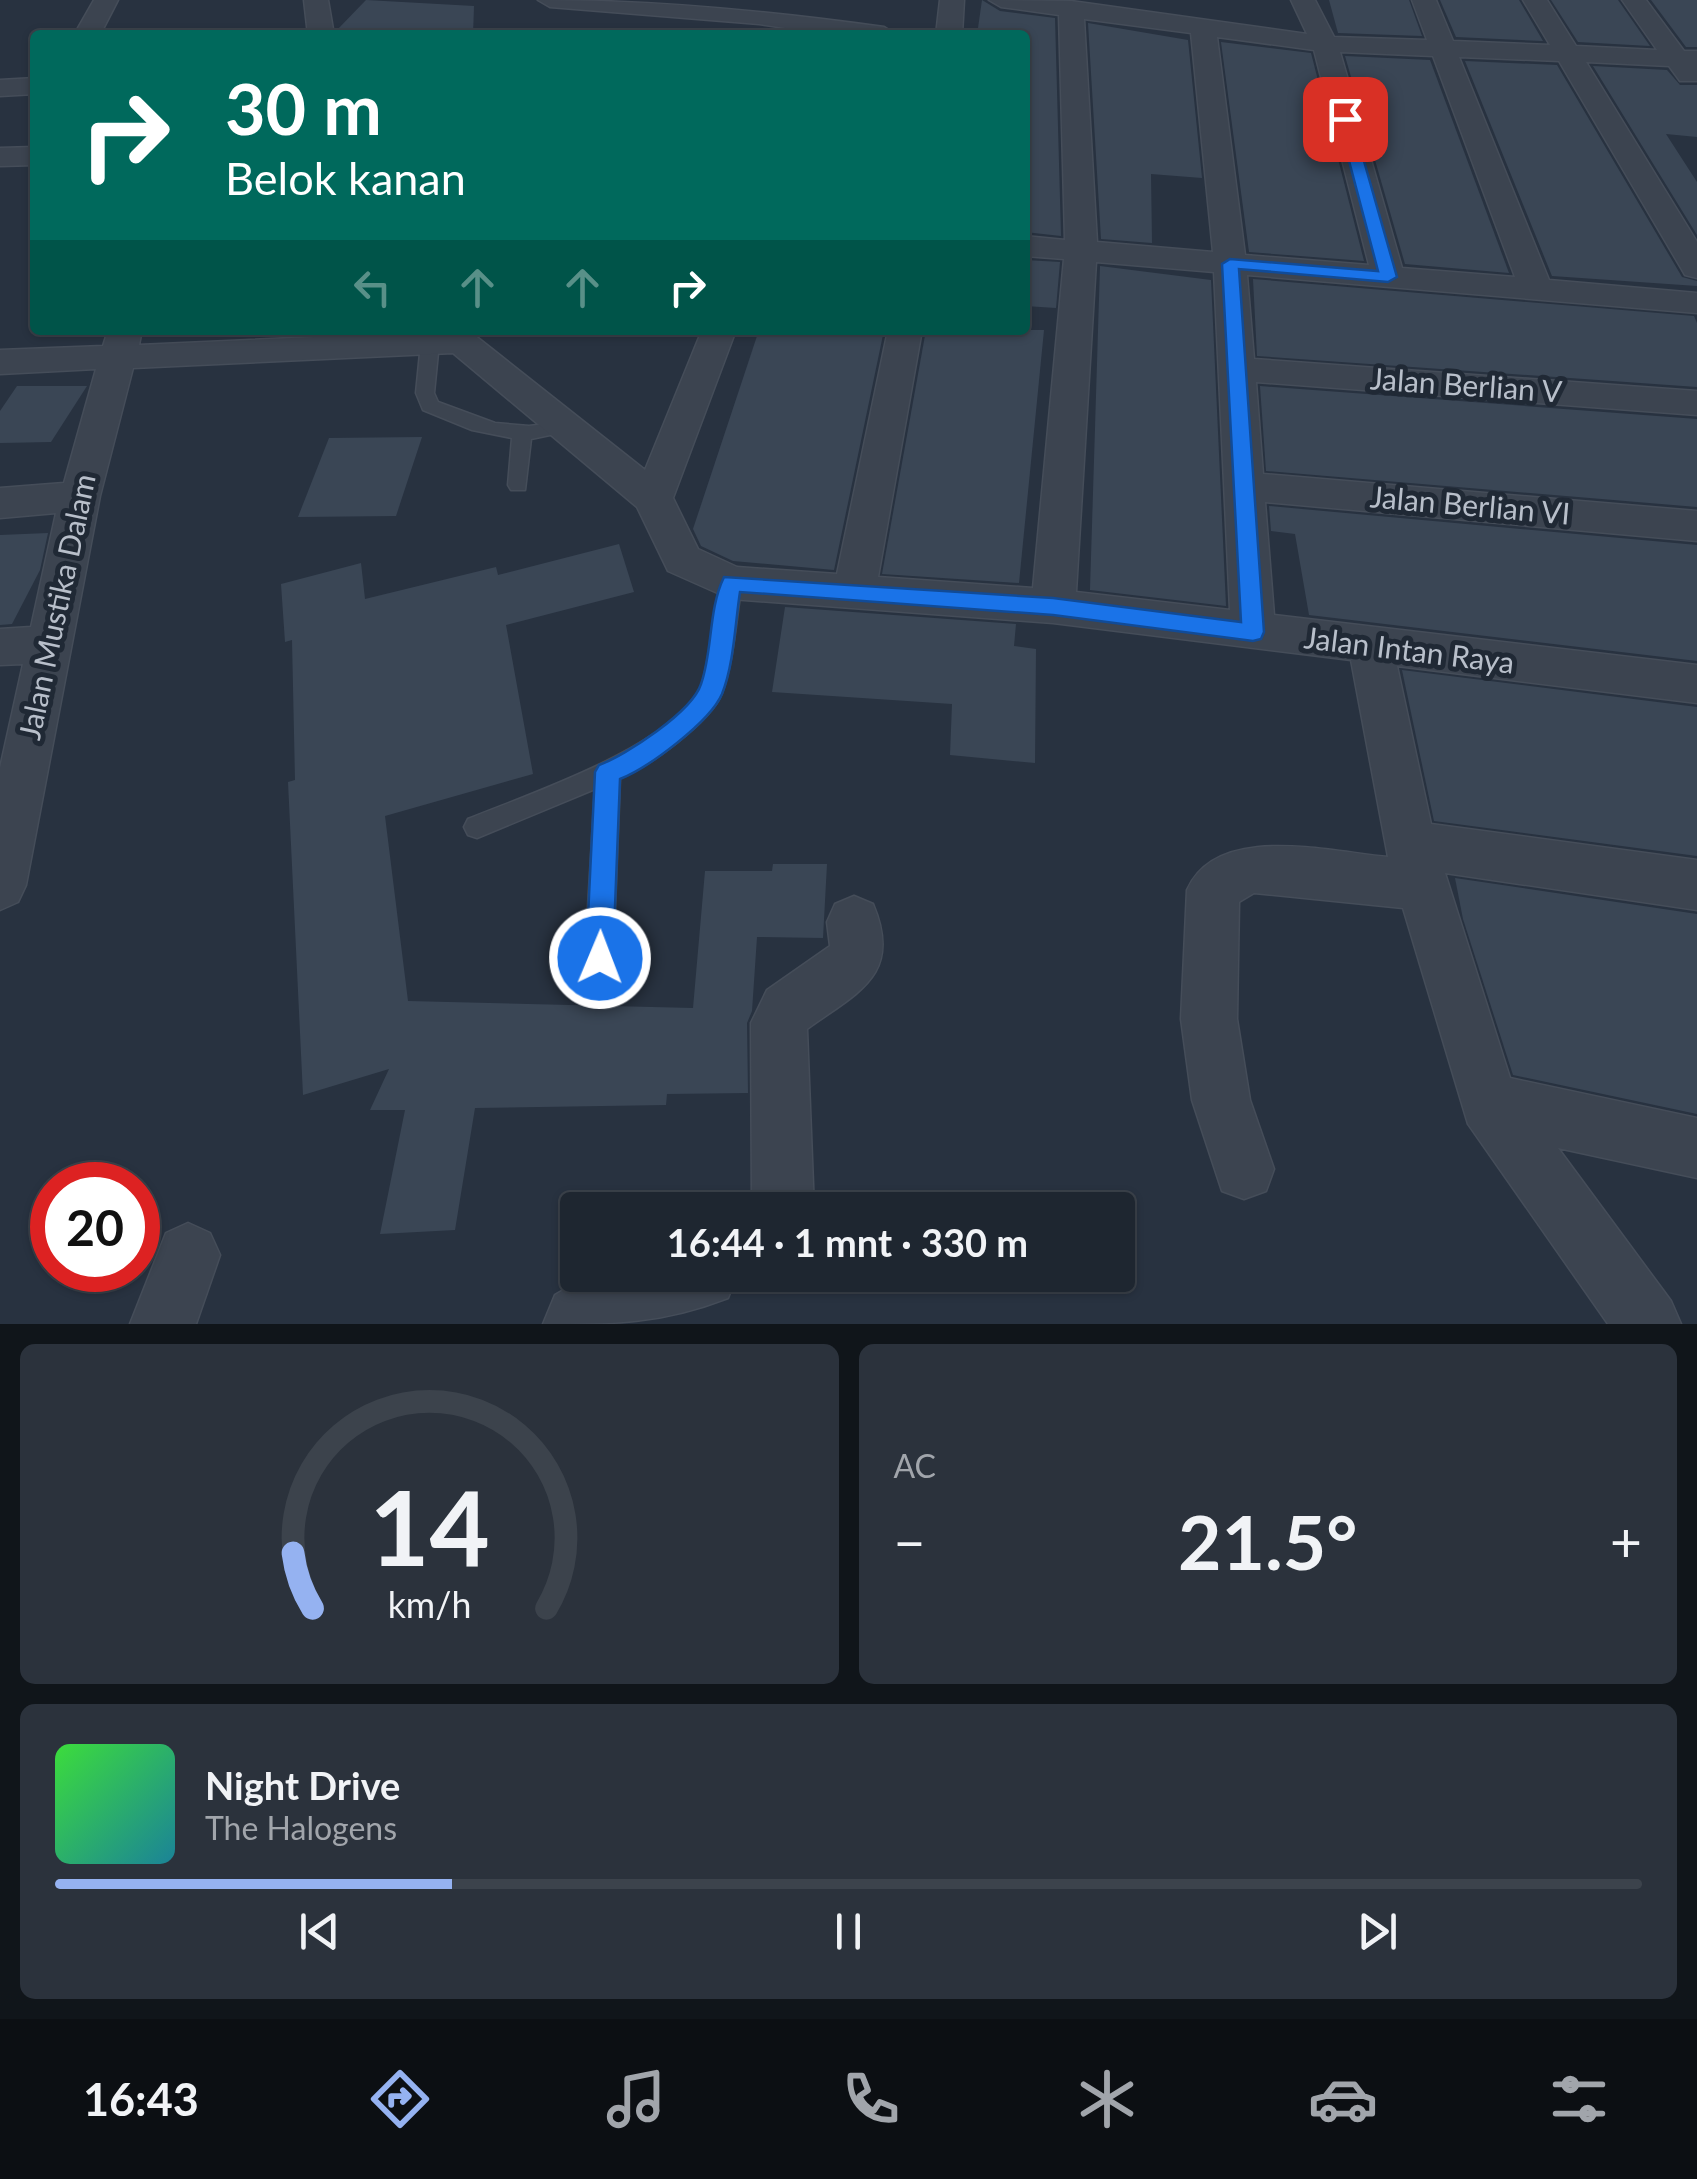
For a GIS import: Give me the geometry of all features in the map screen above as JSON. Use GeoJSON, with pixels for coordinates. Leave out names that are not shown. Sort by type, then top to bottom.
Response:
{"type":"FeatureCollection","features":[{"type":"Feature","properties":{"kind":"street"},"geometry":{"type":"LineString","coordinates":[[90,30],[106,0]]}},
{"type":"Feature","properties":{"kind":"street"},"geometry":{"type":"LineString","coordinates":[[316,0],[320,30]]}},
{"type":"Feature","properties":{"kind":"street"},"geometry":{"type":"LineString","coordinates":[[550,0],[759,17],[849,30]]}},
{"type":"Feature","properties":{"kind":"street"},"geometry":{"type":"LineString","coordinates":[[949,30],[952,0]]}},
{"type":"Feature","properties":{"kind":"street"},"geometry":{"type":"LineString","coordinates":[[1001,0],[1325,44],[1687,58]]}},
{"type":"Feature","properties":{"kind":"street"},"geometry":{"type":"LineString","coordinates":[[1303,0],[1325,44],[1388,277]]}},
{"type":"Feature","properties":{"kind":"street"},"geometry":{"type":"LineString","coordinates":[[1424,0],[1536,290]]}},
{"type":"Feature","properties":{"kind":"street"},"geometry":{"type":"LineString","coordinates":[[1535,0],[1697,268]]}},
{"type":"Feature","properties":{"kind":"street"},"geometry":{"type":"LineString","coordinates":[[1634,0],[1687,58],[1697,87]]}},
{"type":"Feature","properties":{"kind":"street"},"geometry":{"type":"LineString","coordinates":[[1053,606],[1081,251],[1071,8]]}},
{"type":"Feature","properties":{"kind":"street"},"geometry":{"type":"LineString","coordinates":[[1203,29],[1230,264],[1253,632]]}},
{"type":"Feature","properties":{"kind":"street"},"geometry":{"type":"LineString","coordinates":[[0,88],[30,86]]}},
{"type":"Feature","properties":{"kind":"street"},"geometry":{"type":"LineString","coordinates":[[0,157],[30,156]]}},
{"type":"Feature","properties":{"kind":"street"},"geometry":{"type":"LineString","coordinates":[[1030,246],[1697,304]]}},
{"type":"Feature","properties":{"kind":"street"},"geometry":{"type":"LineString","coordinates":[[0,332],[30,331]]}},
{"type":"Feature","properties":{"kind":"street"},"geometry":{"type":"LineString","coordinates":[[652,498],[717,335]]}},
{"type":"Feature","properties":{"kind":"street"},"geometry":{"type":"LineString","coordinates":[[854,594],[904,335]]}},
{"type":"Feature","properties":{"kind":"street"},"geometry":{"type":"LineString","coordinates":[[0,362],[121,343],[445,338]]}},
{"type":"Feature","properties":{"kind":"street","name":"Jalan Intan Raya"},"geometry":{"type":"LineString","coordinates":[[445,338],[652,498],[674,549],[683,560],[731,583],[1053,606],[1697,684]]}},
{"type":"Feature","properties":{"kind":"street","name":"Jalan Mustika Dalam"},"geometry":{"type":"LineString","coordinates":[[2,861],[80,496],[121,343]]}},
{"type":"Feature","properties":{"kind":"street","name":"Jalan Berlian V"},"geometry":{"type":"LineString","coordinates":[[1234,369],[1697,403]]}},
{"type":"Feature","properties":{"kind":"street","name":"Jalan Berlian VI"},"geometry":{"type":"LineString","coordinates":[[1242,486],[1697,526]]}},
{"type":"Feature","properties":{"kind":"street"},"geometry":{"type":"LineString","coordinates":[[0,503],[80,496]]}},
{"type":"Feature","properties":{"kind":"street"},"geometry":{"type":"LineString","coordinates":[[0,648],[50,644]]}},
{"type":"Feature","properties":{"kind":"street"},"geometry":{"type":"LineString","coordinates":[[1371,646],[1415,865],[1489,1103],[1642,1322]]}},
{"type":"Feature","properties":{"kind":"street"},"geometry":{"type":"LineString","coordinates":[[1244,1169],[1221,1100],[1210,1019],[1213,890],[1230,876],[1254,869],[1415,865],[1697,885]]}},
{"type":"Feature","properties":{"kind":"street"},"geometry":{"type":"LineString","coordinates":[[782,1192],[779,1023],[787,1010],[854,962],[858,953],[854,922]]}},
{"type":"Feature","properties":{"kind":"street"},"geometry":{"type":"LineString","coordinates":[[1489,1103],[1697,1148]]}},
{"type":"Feature","properties":{"kind":"street"},"geometry":{"type":"LineString","coordinates":[[163,1324],[188,1255]]}},
{"type":"Feature","properties":{"kind":"street"},"geometry":{"type":"LineString","coordinates":[[576,1324],[578,1318],[612,1298],[636,1292]]}},
{"type":"Feature","properties":{"kind":"lane"},"geometry":{"type":"LineString","coordinates":[[445,338],[425,393],[430,406],[522,434],[562,426]]}},
{"type":"Feature","properties":{"kind":"lane"},"geometry":{"type":"LineString","coordinates":[[518,485],[522,434]]}},
{"type":"Feature","properties":{"kind":"lane"},"geometry":{"type":"LineString","coordinates":[[477,826],[628,764],[670,732],[711,692],[731,583]]}},
{"type":"Feature","properties":{"kind":"lane"},"geometry":{"type":"LineString","coordinates":[[600,958],[608,772]]}},
{"type":"Feature","properties":{"kind":"building"},"geometry":{"type":"Polygon","coordinates":[[[366,0],[474,6],[473,30],[337,30],[366,0]]]}},
{"type":"Feature","properties":{"kind":"building"},"geometry":{"type":"Polygon","coordinates":[[[982,0],[1000,11],[1055,18],[1061,236],[1030,233],[1030,30],[978,30],[982,0]]]}},
{"type":"Feature","properties":{"kind":"building"},"geometry":{"type":"Polygon","coordinates":[[[1329,0],[1409,0],[1422,36],[1338,33],[1329,0]]]}},
{"type":"Feature","properties":{"kind":"building"},"geometry":{"type":"Polygon","coordinates":[[[1440,0],[1519,0],[1543,41],[1456,37],[1440,0]]]}},
{"type":"Feature","properties":{"kind":"building"},"geometry":{"type":"Polygon","coordinates":[[[1551,0],[1618,0],[1650,46],[1578,42],[1551,0]]]}},
{"type":"Feature","properties":{"kind":"building"},"geometry":{"type":"Polygon","coordinates":[[[1651,0],[1697,0],[1697,47],[1686,47],[1651,0]]]}},
{"type":"Feature","properties":{"kind":"building"},"geometry":{"type":"Polygon","coordinates":[[[1088,23],[1188,40],[1202,178],[1151,174],[1152,243],[1101,239],[1088,23]]]}},
{"type":"Feature","properties":{"kind":"building"},"geometry":{"type":"Polygon","coordinates":[[[1221,42],[1311,53],[1364,261],[1249,252],[1221,42]]]}},
{"type":"Feature","properties":{"kind":"building"},"geometry":{"type":"Polygon","coordinates":[[[1345,56],[1430,60],[1509,273],[1405,264],[1345,56]]]}},
{"type":"Feature","properties":{"kind":"building"},"geometry":{"type":"Polygon","coordinates":[[[1465,61],[1557,65],[1682,277],[1697,281],[1697,286],[1552,276],[1465,61]]]}},
{"type":"Feature","properties":{"kind":"building"},"geometry":{"type":"Polygon","coordinates":[[[1593,66],[1667,70],[1680,85],[1697,85],[1697,137],[1666,134],[1697,182],[1697,235],[1593,66]]]}},
{"type":"Feature","properties":{"kind":"building"},"geometry":{"type":"Polygon","coordinates":[[[1030,260],[1060,262],[1056,308],[1030,306],[1030,260]]]}},
{"type":"Feature","properties":{"kind":"building"},"geometry":{"type":"Polygon","coordinates":[[[1100,266],[1211,280],[1226,606],[1090,590],[1100,266]]]}},
{"type":"Feature","properties":{"kind":"building"},"geometry":{"type":"Polygon","coordinates":[[[1253,279],[1694,316],[1697,387],[1257,356],[1253,279]]]}},
{"type":"Feature","properties":{"kind":"building"},"geometry":{"type":"Polygon","coordinates":[[[1030,330],[1044,330],[1019,583],[882,574],[925,335],[1030,335],[1030,330]]]}},
{"type":"Feature","properties":{"kind":"building"},"geometry":{"type":"Polygon","coordinates":[[[757,335],[883,335],[834,570],[733,561],[701,546],[693,529],[757,335]]]}},
{"type":"Feature","properties":{"kind":"building"},"geometry":{"type":"Polygon","coordinates":[[[17,386],[87,386],[51,442],[0,443],[0,411],[17,386]]]}},
{"type":"Feature","properties":{"kind":"building"},"geometry":{"type":"Polygon","coordinates":[[[1260,386],[1697,419],[1697,507],[1266,471],[1260,386]]]}},
{"type":"Feature","properties":{"kind":"building"},"geometry":{"type":"Polygon","coordinates":[[[422,437],[396,516],[298,517],[329,438],[422,437]]]}},
{"type":"Feature","properties":{"kind":"building"},"geometry":{"type":"Polygon","coordinates":[[[1269,506],[1697,545],[1697,661],[1309,615],[1295,534],[1271,531],[1269,506]]]}},
{"type":"Feature","properties":{"kind":"building"},"geometry":{"type":"Polygon","coordinates":[[[48,533],[40,570],[12,624],[0,625],[0,535],[48,533]]]}},
{"type":"Feature","properties":{"kind":"building"},"geometry":{"type":"Polygon","coordinates":[[[619,544],[634,592],[506,625],[533,774],[385,816],[408,1001],[693,1008],[705,871],[772,871],[773,864],[827,864],[823,938],[757,937],[752,1011],[747,1023],[748,1093],[667,1094],[666,1105],[475,1108],[455,1230],[380,1234],[405,1110],[370,1110],[389,1069],[303,1095],[288,782],[295,780],[292,640],[285,642],[281,584],[361,563],[365,599],[496,567],[498,575],[619,544]]]}},
{"type":"Feature","properties":{"kind":"building"},"geometry":{"type":"Polygon","coordinates":[[[785,607],[1016,624],[1014,646],[1036,649],[1035,763],[950,755],[952,704],[772,692],[785,607]]]}},
{"type":"Feature","properties":{"kind":"building"},"geometry":{"type":"Polygon","coordinates":[[[1402,670],[1697,707],[1697,856],[1434,821],[1402,670]]]}},
{"type":"Feature","properties":{"kind":"building"},"geometry":{"type":"Polygon","coordinates":[[[1455,878],[1697,914],[1697,1114],[1513,1075],[1463,919],[1455,878]]]}},
{"type":"Feature","properties":{"kind":"route"},"geometry":{"type":"LineString","coordinates":[[600,958],[608,772],[628,764],[684,722],[711,692],[731,583],[1053,606],[1253,632],[1230,264],[1388,277],[1345,119]]}}]}
